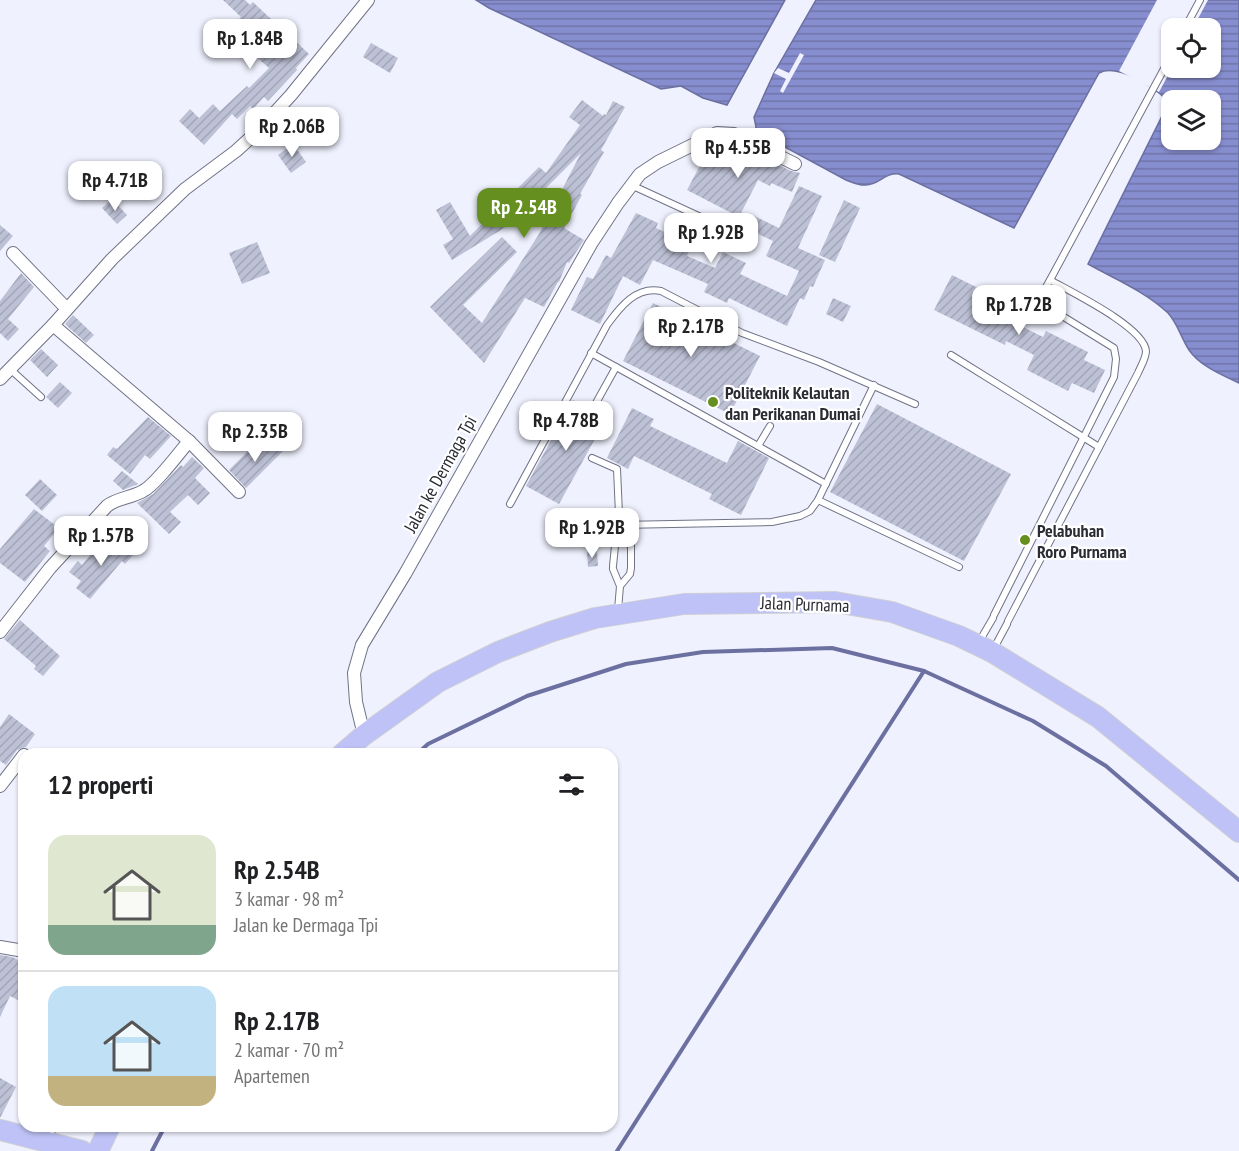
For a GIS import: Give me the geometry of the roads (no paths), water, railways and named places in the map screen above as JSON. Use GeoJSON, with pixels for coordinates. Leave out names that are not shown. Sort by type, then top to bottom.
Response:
{"type":"FeatureCollection","features":[{"type":"Feature","properties":{"kind":"main road","name":"Jalan Purnama"},"geometry":{"type":"LineString","coordinates":[[349,748],[438,682],[498,652],[595,618],[684,604],[835,602],[892,612],[959,636],[985,649],[1098,717],[1239,832]]}},
{"type":"Feature","properties":{"kind":"main road"},"geometry":{"type":"LineString","coordinates":[[0,1130],[18,1132]]}},
{"type":"Feature","properties":{"kind":"main road"},"geometry":{"type":"LineString","coordinates":[[23,1132],[46,1134],[81,1151]]}},
{"type":"Feature","properties":{"kind":"main road"},"geometry":{"type":"LineString","coordinates":[[98,1151],[107,1132]]}},
{"type":"Feature","properties":{"kind":"street"},"geometry":{"type":"LineString","coordinates":[[0,379],[53,325],[112,259],[185,189],[236,151],[258,130],[291,95],[368,0]]}},
{"type":"Feature","properties":{"kind":"street","name":"Jalan ke Dermaga Tpi"},"geometry":{"type":"LineString","coordinates":[[364,735],[356,702],[354,673],[362,645],[405,574],[591,244],[631,185],[640,174],[658,162],[717,133],[734,134],[795,164]]}},
{"type":"Feature","properties":{"kind":"street"},"geometry":{"type":"LineString","coordinates":[[13,253],[67,309]]}},
{"type":"Feature","properties":{"kind":"street"},"geometry":{"type":"LineString","coordinates":[[53,325],[189,441],[239,492]]}},
{"type":"Feature","properties":{"kind":"street"},"geometry":{"type":"LineString","coordinates":[[0,632],[50,568],[107,506],[112,502],[144,491],[189,441]]}},
{"type":"Feature","properties":{"kind":"street"},"geometry":{"type":"LineString","coordinates":[[0,786],[18,762]]}},
{"type":"Feature","properties":{"kind":"street"},"geometry":{"type":"LineString","coordinates":[[0,947],[18,950]]}},
{"type":"Feature","properties":{"kind":"lane"},"geometry":{"type":"LineString","coordinates":[[1190,18],[1200,0]]}},
{"type":"Feature","properties":{"kind":"lane"},"geometry":{"type":"LineString","coordinates":[[1038,301],[1161,74]]}},
{"type":"Feature","properties":{"kind":"lane"},"geometry":{"type":"LineString","coordinates":[[631,185],[742,236]]}},
{"type":"Feature","properties":{"kind":"lane"},"geometry":{"type":"LineString","coordinates":[[985,649],[1007,623],[1138,373],[1146,353],[1137,332],[1050,280]]}},
{"type":"Feature","properties":{"kind":"lane"},"geometry":{"type":"LineString","coordinates":[[510,504],[607,325],[627,300],[637,294],[653,290],[661,291],[742,333],[874,385],[915,404]]}},
{"type":"Feature","properties":{"kind":"lane"},"geometry":{"type":"LineString","coordinates":[[985,649],[993,617],[1114,377],[1116,358],[1114,348],[1018,290]]}},
{"type":"Feature","properties":{"kind":"lane"},"geometry":{"type":"LineString","coordinates":[[591,353],[826,484]]}},
{"type":"Feature","properties":{"kind":"lane"},"geometry":{"type":"LineString","coordinates":[[951,355],[1099,447]]}},
{"type":"Feature","properties":{"kind":"lane"},"geometry":{"type":"LineString","coordinates":[[596,403],[616,367]]}},
{"type":"Feature","properties":{"kind":"lane"},"geometry":{"type":"LineString","coordinates":[[10,369],[41,397]]}},
{"type":"Feature","properties":{"kind":"lane"},"geometry":{"type":"LineString","coordinates":[[620,525],[771,522],[800,516],[810,511],[818,500],[874,385]]}},
{"type":"Feature","properties":{"kind":"lane"},"geometry":{"type":"LineString","coordinates":[[758,446],[770,426]]}},
{"type":"Feature","properties":{"kind":"lane"},"geometry":{"type":"LineString","coordinates":[[592,458],[617,469],[620,537],[615,546],[613,568],[620,586],[618,614]]}},
{"type":"Feature","properties":{"kind":"lane"},"geometry":{"type":"LineString","coordinates":[[818,500],[959,567]]}},
{"type":"Feature","properties":{"kind":"lane"},"geometry":{"type":"LineString","coordinates":[[620,537],[630,546],[631,567],[630,574],[620,586]]}},
{"type":"Feature","properties":{"kind":"water"},"geometry":{"type":"Polygon","coordinates":[[[476,0],[785,0],[727,105],[703,98],[681,86],[661,89],[476,0]]]}},
{"type":"Feature","properties":{"kind":"water"},"geometry":{"type":"Polygon","coordinates":[[[816,0],[1239,0],[1239,383],[1199,361],[1186,345],[1171,317],[1159,305],[1130,286],[1088,264],[1161,118],[1161,150],[1221,150],[1221,90],[1161,90],[1161,95],[1124,73],[1106,71],[1099,73],[1014,228],[899,174],[890,175],[871,184],[853,183],[757,132],[754,117],[774,73],[816,0]]]}},
{"type":"Feature","properties":{"kind":"waterway"},"geometry":{"type":"LineString","coordinates":[[424,748],[527,696],[626,664],[703,652],[832,648],[924,671],[1033,721],[1106,766],[1239,880]]}},
{"type":"Feature","properties":{"kind":"waterway"},"geometry":{"type":"LineString","coordinates":[[617,1151],[924,671]]}},
{"type":"Feature","properties":{"kind":"waterway"},"geometry":{"type":"LineString","coordinates":[[152,1151],[162,1132]]}},
{"type":"Feature","properties":{"kind":"place","name":"Politeknik Kelautan dan Perikanan Dumai"},"geometry":{"type":"Point","coordinates":[713,402]}},
{"type":"Feature","properties":{"kind":"place","name":"Pelabuhan Roro Purnama"},"geometry":{"type":"Point","coordinates":[1025,540]}}]}
